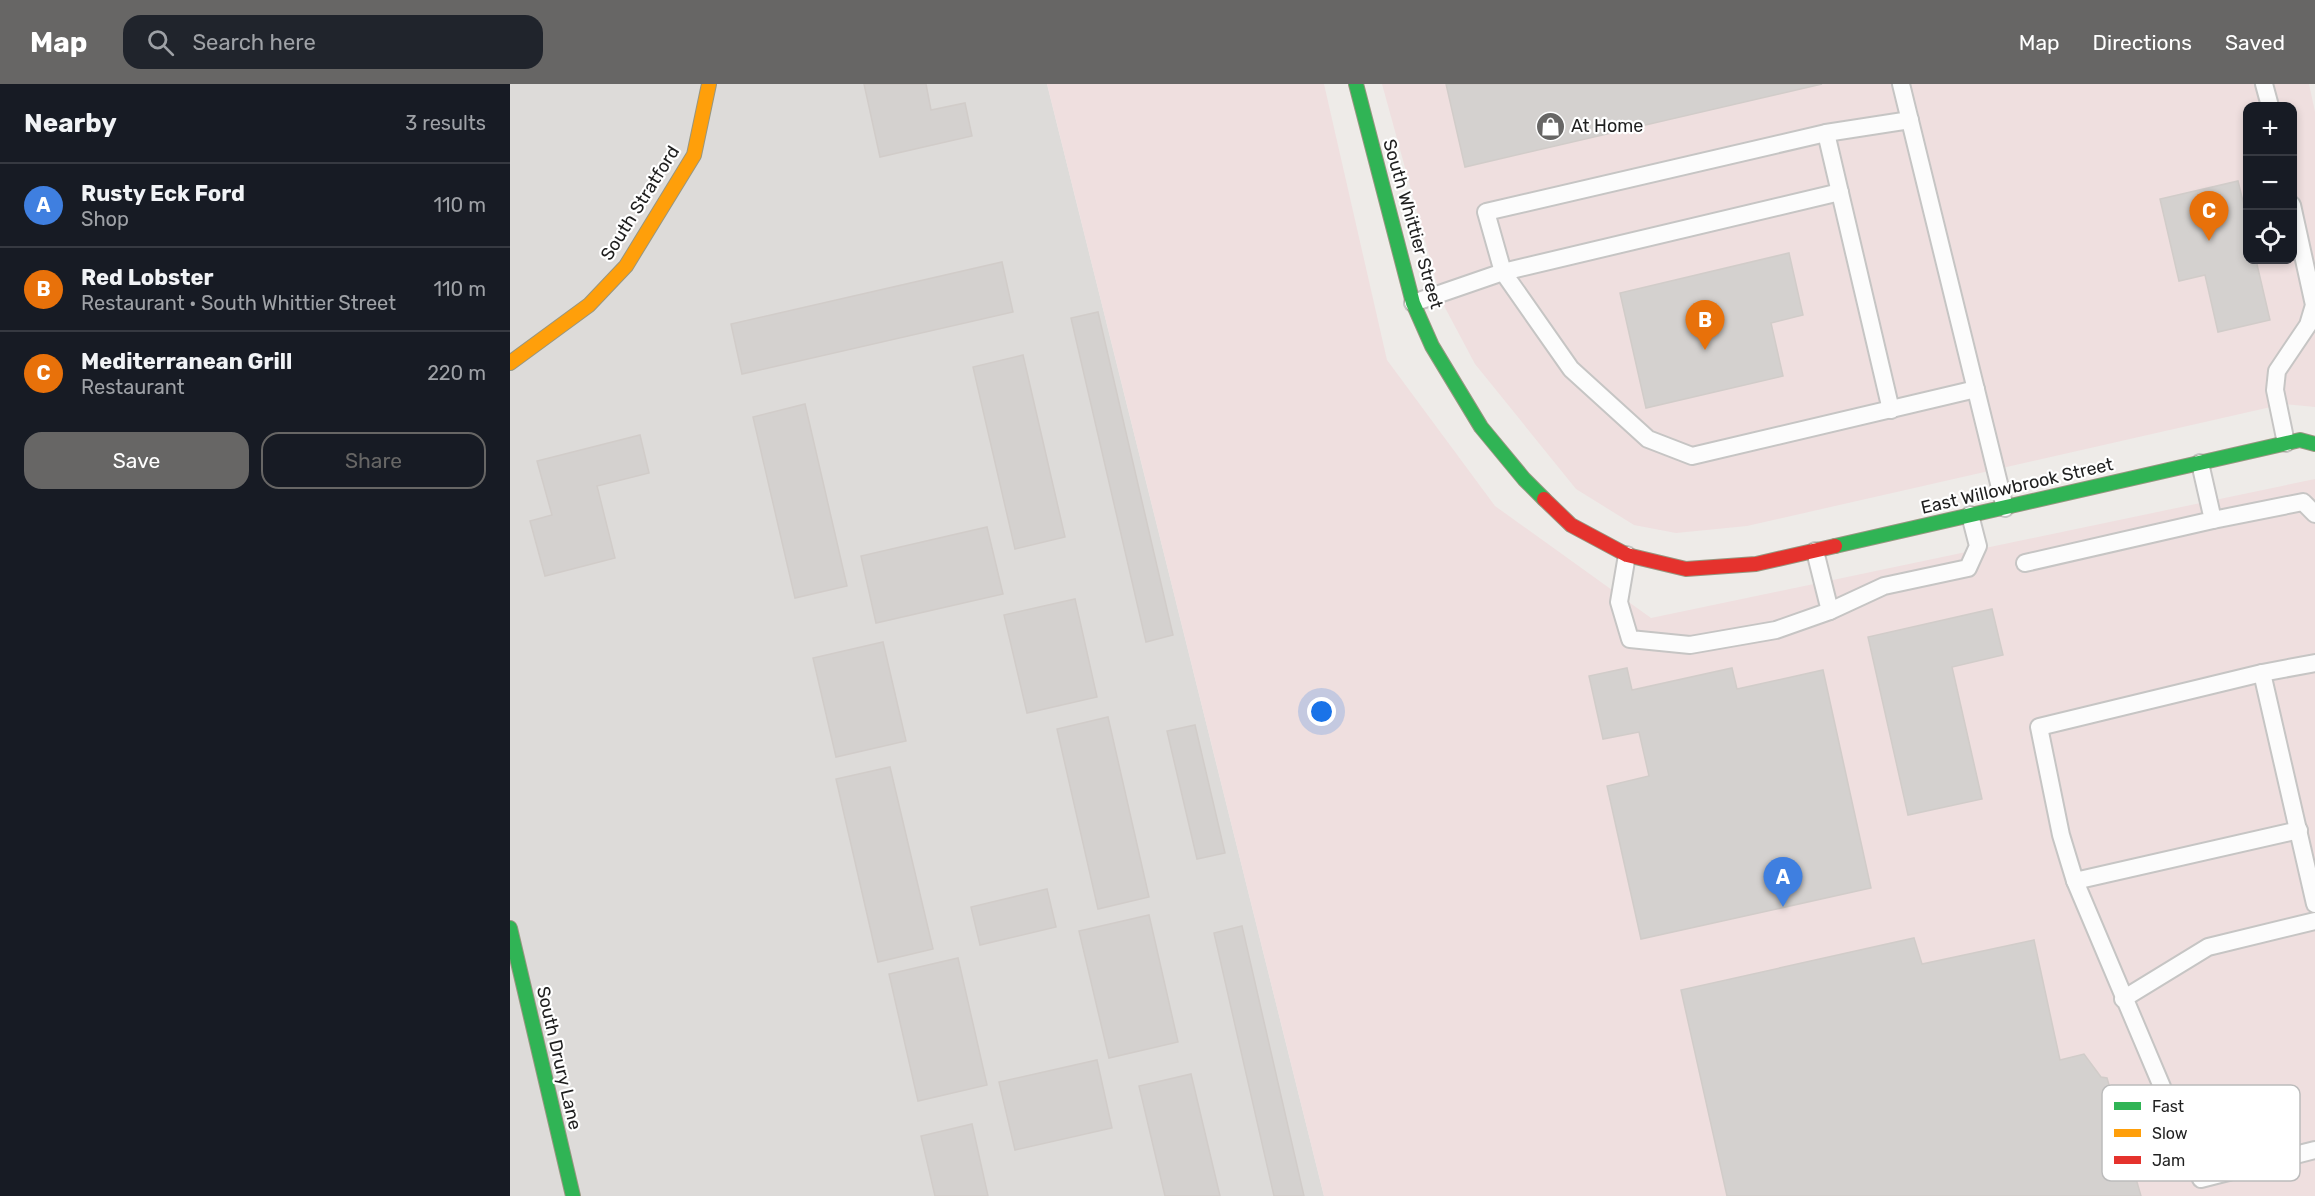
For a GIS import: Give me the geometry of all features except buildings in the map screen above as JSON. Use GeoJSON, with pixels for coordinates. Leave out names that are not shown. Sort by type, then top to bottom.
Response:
{"type":"FeatureCollection","features":[{"type":"Feature","properties":{"kind":"street","name":"South Stratford"},"geometry":{"type":"LineString","coordinates":[[510,363],[589,305],[626,266],[694,155],[709,84]]}},
{"type":"Feature","properties":{"kind":"street","name":"South Whittier Street"},"geometry":{"type":"LineString","coordinates":[[1356,84],[1413,303],[1432,346],[1481,428],[1524,480],[1571,525],[1627,555],[1686,569],[1756,564]]}},
{"type":"Feature","properties":{"kind":"street","name":"East Willowbrook Street"},"geometry":{"type":"LineString","coordinates":[[1756,564],[2286,443],[2300,440],[2315,444]]}},
{"type":"Feature","properties":{"kind":"street","name":"South Drury Lane"},"geometry":{"type":"LineString","coordinates":[[510,928],[573,1196]]}},
{"type":"Feature","properties":{"kind":"lane"},"geometry":{"type":"LineString","coordinates":[[1901,84],[2004,507]]}},
{"type":"Feature","properties":{"kind":"lane"},"geometry":{"type":"LineString","coordinates":[[2264,84],[2269,102]]}},
{"type":"Feature","properties":{"kind":"lane"},"geometry":{"type":"LineString","coordinates":[[1910,120],[1826,133],[1486,212],[1503,272],[1570,369],[1648,439],[1692,456],[1976,389]]}},
{"type":"Feature","properties":{"kind":"lane"},"geometry":{"type":"LineString","coordinates":[[1826,133],[1891,410]]}},
{"type":"Feature","properties":{"kind":"lane"},"geometry":{"type":"LineString","coordinates":[[1413,303],[1503,272],[1840,192]]}},
{"type":"Feature","properties":{"kind":"lane"},"geometry":{"type":"LineString","coordinates":[[2286,443],[2275,390],[2277,371],[2308,325],[2314,305],[2293,210]]}},
{"type":"Feature","properties":{"kind":"lane"},"geometry":{"type":"LineString","coordinates":[[2200,463],[2213,520]]}},
{"type":"Feature","properties":{"kind":"lane"},"geometry":{"type":"LineString","coordinates":[[2025,564],[2213,520],[2303,502],[2315,514]]}},
{"type":"Feature","properties":{"kind":"lane"},"geometry":{"type":"LineString","coordinates":[[1627,555],[1619,602],[1630,639],[1690,645],[1776,630],[1830,611],[1858,596],[1884,586],[1968,568],[1978,546],[1970,515]]}},
{"type":"Feature","properties":{"kind":"lane"},"geometry":{"type":"LineString","coordinates":[[1815,551],[1830,611]]}},
{"type":"Feature","properties":{"kind":"lane"},"geometry":{"type":"LineString","coordinates":[[2160,1085],[2122,999],[2075,881],[2061,835],[2039,728],[2262,673],[2315,663]]}},
{"type":"Feature","properties":{"kind":"lane"},"geometry":{"type":"LineString","coordinates":[[2262,673],[2315,904]]}},
{"type":"Feature","properties":{"kind":"lane"},"geometry":{"type":"LineString","coordinates":[[2075,881],[2299,830]]}},
{"type":"Feature","properties":{"kind":"lane"},"geometry":{"type":"LineString","coordinates":[[2122,999],[2208,947],[2315,921]]}},
{"type":"Feature","properties":{"kind":"lane"},"geometry":{"type":"LineString","coordinates":[[2300,1154],[2315,1150]]}},
{"type":"Feature","properties":{"kind":"shaded area"},"geometry":{"type":"Polygon","coordinates":[[[510,84],[1047,84],[1324,1196],[510,1196],[510,84]]]}},
{"type":"Feature","properties":{"kind":"shaded area"},"geometry":{"type":"Polygon","coordinates":[[[1047,84],[1324,84],[1387,360],[1495,506],[1651,618],[2315,479],[2315,1196],[1324,1196],[1047,84]]]}},
{"type":"Feature","properties":{"kind":"shaded area"},"geometry":{"type":"Polygon","coordinates":[[[1382,84],[2309,84],[2315,112],[2315,407],[2284,404],[1747,526],[1676,533],[1634,525],[1576,489],[1475,364],[1442,302],[1382,84]]]}},
{"type":"Feature","properties":{"kind":"traffic: fast"},"geometry":{"type":"LineString","coordinates":[[1356,84],[1413,303],[1432,346],[1481,427],[1524,479],[1544,499]]}},
{"type":"Feature","properties":{"kind":"traffic: fast"},"geometry":{"type":"LineString","coordinates":[[1835,546],[2300,440],[2315,444]]}},
{"type":"Feature","properties":{"kind":"traffic: fast"},"geometry":{"type":"LineString","coordinates":[[510,928],[573,1196]]}},
{"type":"Feature","properties":{"kind":"traffic: slow"},"geometry":{"type":"LineString","coordinates":[[510,363],[589,305],[626,266],[694,155],[709,84]]}},
{"type":"Feature","properties":{"kind":"traffic: jam"},"geometry":{"type":"LineString","coordinates":[[1544,499],[1571,525],[1627,555],[1686,569],[1756,564],[1835,546]]}},
{"type":"Feature","properties":{"kind":"place","name":"At Home"},"geometry":{"type":"Point","coordinates":[1550,126]}},
{"type":"Feature","properties":{"kind":"place","name":"Mediterranean Grill"},"geometry":{"type":"Point","coordinates":[2209,241]}},
{"type":"Feature","properties":{"kind":"place","name":"Red Lobster"},"geometry":{"type":"Point","coordinates":[1705,350]}},
{"type":"Feature","properties":{"kind":"place","name":"Rusty Eck Ford"},"geometry":{"type":"Point","coordinates":[1783,907]}}]}
